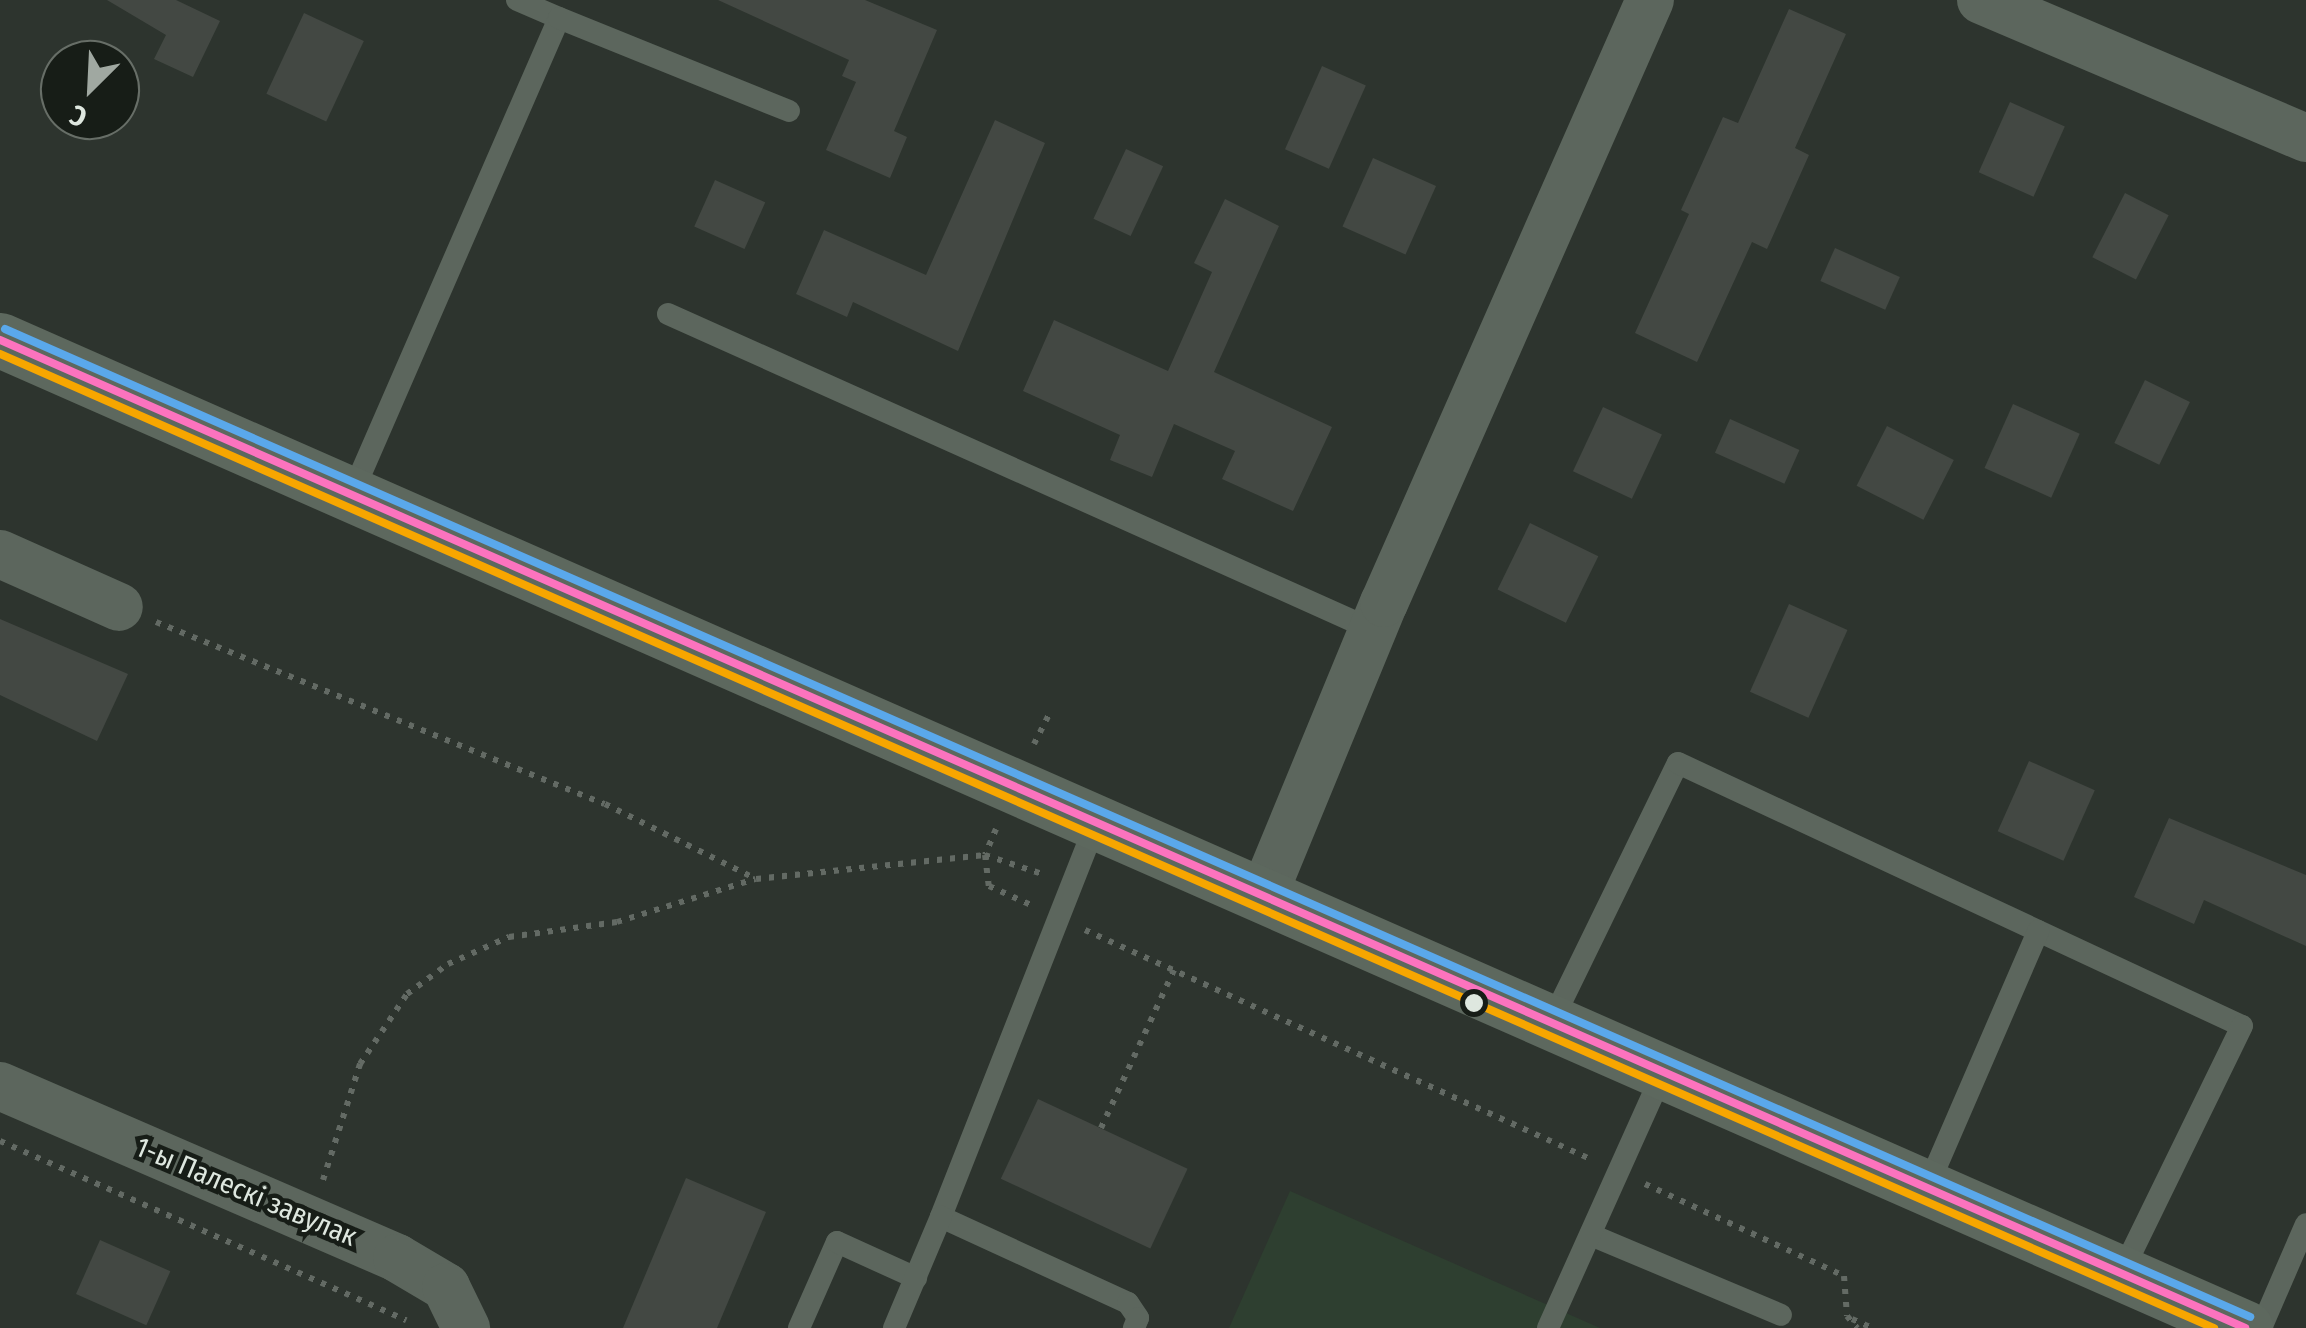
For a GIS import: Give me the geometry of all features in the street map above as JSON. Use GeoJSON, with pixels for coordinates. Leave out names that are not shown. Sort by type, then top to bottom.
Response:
{"type":"FeatureCollection","features":[{"type":"Feature","properties":{"kind":"main road"},"geometry":{"type":"LineString","coordinates":[[0,340],[2245,1328]]}},
{"type":"Feature","properties":{"kind":"street"},"geometry":{"type":"LineString","coordinates":[[1262,896],[1372,630],[1650,0]]}},
{"type":"Feature","properties":{"kind":"street"},"geometry":{"type":"LineString","coordinates":[[1982,0],[2306,138]]}},
{"type":"Feature","properties":{"kind":"street"},"geometry":{"type":"LineString","coordinates":[[0,554],[119,608]]}},
{"type":"Feature","properties":{"kind":"street","name":"1-ы Палескі завулак"},"geometry":{"type":"LineString","coordinates":[[0,1086],[310,1220],[446,1287],[466,1328]]}},
{"type":"Feature","properties":{"kind":"lane"},"geometry":{"type":"LineString","coordinates":[[517,0],[789,110]]}},
{"type":"Feature","properties":{"kind":"lane"},"geometry":{"type":"LineString","coordinates":[[351,496],[559,18]]}},
{"type":"Feature","properties":{"kind":"lane"},"geometry":{"type":"LineString","coordinates":[[668,314],[1372,630]]}},
{"type":"Feature","properties":{"kind":"lane"},"geometry":{"type":"LineString","coordinates":[[1551,1023],[1678,763],[2242,1026],[2121,1274]]}},
{"type":"Feature","properties":{"kind":"lane"},"geometry":{"type":"LineString","coordinates":[[894,1328],[942,1217],[1096,823]]}},
{"type":"Feature","properties":{"kind":"lane"},"geometry":{"type":"LineString","coordinates":[[1927,1188],[2038,931]]}},
{"type":"Feature","properties":{"kind":"lane"},"geometry":{"type":"LineString","coordinates":[[1548,1328],[1664,1072]]}},
{"type":"Feature","properties":{"kind":"lane"},"geometry":{"type":"LineString","coordinates":[[942,1217],[1128,1303],[1138,1318],[1134,1328]]}},
{"type":"Feature","properties":{"kind":"lane"},"geometry":{"type":"LineString","coordinates":[[2262,1328],[2306,1224]]}},
{"type":"Feature","properties":{"kind":"lane"},"geometry":{"type":"LineString","coordinates":[[1591,1234],[1781,1315]]}},
{"type":"Feature","properties":{"kind":"lane"},"geometry":{"type":"LineString","coordinates":[[799,1328],[837,1242],[916,1278]]}},
{"type":"Feature","properties":{"kind":"path"},"geometry":{"type":"LineString","coordinates":[[119,608],[605,804],[756,879]]}},
{"type":"Feature","properties":{"kind":"path"},"geometry":{"type":"LineString","coordinates":[[310,1220],[360,1064],[407,994],[448,964],[508,937],[617,922],[756,879],[985,856],[1072,883]]}},
{"type":"Feature","properties":{"kind":"path"},"geometry":{"type":"LineString","coordinates":[[1058,918],[1844,1276],[1847,1316],[1857,1328]]}},
{"type":"Feature","properties":{"kind":"path"},"geometry":{"type":"LineString","coordinates":[[1101,1128],[1174,970]]}},
{"type":"Feature","properties":{"kind":"path"},"geometry":{"type":"LineString","coordinates":[[0,1140],[425,1328]]}},
{"type":"Feature","properties":{"kind":"path"},"geometry":{"type":"LineString","coordinates":[[1847,1316],[1872,1328]]}},
{"type":"Feature","properties":{"kind":"shaded area"},"geometry":{"type":"Polygon","coordinates":[[[1290,1191],[1600,1328],[1229,1328],[1290,1191]]]}},
{"type":"Feature","properties":{"kind":"building"},"geometry":{"type":"Polygon","coordinates":[[[107,0],[176,0],[220,21],[193,77],[154,59],[166,35],[107,0]]]}},
{"type":"Feature","properties":{"kind":"building"},"geometry":{"type":"Polygon","coordinates":[[[718,0],[865,0],[937,30],[894,131],[907,137],[890,178],[826,150],[856,82],[842,76],[849,60],[718,0]]]}},
{"type":"Feature","properties":{"kind":"building"},"geometry":{"type":"Polygon","coordinates":[[[1789,9],[1846,34],[1795,148],[1809,155],[1767,249],[1752,242],[1697,362],[1635,333],[1689,214],[1681,210],[1723,117],[1738,123],[1789,9]]]}},
{"type":"Feature","properties":{"kind":"building"},"geometry":{"type":"Polygon","coordinates":[[[304,13],[364,41],[326,122],[266,94],[304,13]]]}},
{"type":"Feature","properties":{"kind":"building"},"geometry":{"type":"Polygon","coordinates":[[[1322,66],[1366,86],[1329,169],[1285,149],[1322,66]]]}},
{"type":"Feature","properties":{"kind":"building"},"geometry":{"type":"Polygon","coordinates":[[[2010,102],[2065,126],[2033,197],[1979,172],[2010,102]]]}},
{"type":"Feature","properties":{"kind":"building"},"geometry":{"type":"Polygon","coordinates":[[[995,120],[1045,143],[958,351],[853,302],[847,317],[796,294],[824,230],[926,275],[995,120]]]}},
{"type":"Feature","properties":{"kind":"building"},"geometry":{"type":"Polygon","coordinates":[[[1126,149],[1163,166],[1131,236],[1093,219],[1126,149]]]}},
{"type":"Feature","properties":{"kind":"building"},"geometry":{"type":"Polygon","coordinates":[[[1373,158],[1436,186],[1406,255],[1342,227],[1373,158]]]}},
{"type":"Feature","properties":{"kind":"building"},"geometry":{"type":"Polygon","coordinates":[[[715,180],[765,202],[745,249],[694,227],[715,180]]]}},
{"type":"Feature","properties":{"kind":"building"},"geometry":{"type":"Polygon","coordinates":[[[2125,193],[2169,215],[2136,279],[2092,257],[2125,193]]]}},
{"type":"Feature","properties":{"kind":"building"},"geometry":{"type":"Polygon","coordinates":[[[1225,199],[1279,226],[1214,372],[1332,427],[1293,511],[1222,479],[1235,451],[1174,424],[1152,477],[1110,460],[1120,435],[1023,391],[1054,320],[1168,371],[1212,272],[1194,263],[1225,199]]]}},
{"type":"Feature","properties":{"kind":"building"},"geometry":{"type":"Polygon","coordinates":[[[1835,248],[1900,277],[1885,310],[1820,281],[1835,248]]]}},
{"type":"Feature","properties":{"kind":"building"},"geometry":{"type":"Polygon","coordinates":[[[2145,380],[2190,402],[2159,465],[2114,443],[2145,380]]]}},
{"type":"Feature","properties":{"kind":"building"},"geometry":{"type":"Polygon","coordinates":[[[2013,404],[2080,434],[2051,498],[1985,468],[2013,404]]]}},
{"type":"Feature","properties":{"kind":"building"},"geometry":{"type":"Polygon","coordinates":[[[1603,407],[1662,434],[1632,499],[1573,471],[1603,407]]]}},
{"type":"Feature","properties":{"kind":"building"},"geometry":{"type":"Polygon","coordinates":[[[1730,419],[1799,450],[1784,484],[1715,453],[1730,419]]]}},
{"type":"Feature","properties":{"kind":"building"},"geometry":{"type":"Polygon","coordinates":[[[1887,426],[1954,460],[1923,520],[1857,486],[1887,426]]]}},
{"type":"Feature","properties":{"kind":"building"},"geometry":{"type":"Polygon","coordinates":[[[1530,523],[1598,556],[1566,623],[1498,590],[1530,523]]]}},
{"type":"Feature","properties":{"kind":"building"},"geometry":{"type":"Polygon","coordinates":[[[1789,604],[1847,630],[1808,718],[1750,692],[1789,604]]]}},
{"type":"Feature","properties":{"kind":"building"},"geometry":{"type":"Polygon","coordinates":[[[0,619],[128,674],[97,741],[0,695],[0,619]]]}},
{"type":"Feature","properties":{"kind":"building"},"geometry":{"type":"Polygon","coordinates":[[[2029,761],[2095,790],[2063,861],[1998,831],[2029,761]]]}},
{"type":"Feature","properties":{"kind":"building"},"geometry":{"type":"Polygon","coordinates":[[[2169,818],[2306,875],[2306,946],[2204,900],[2194,924],[2134,897],[2169,818]]]}},
{"type":"Feature","properties":{"kind":"building"},"geometry":{"type":"Polygon","coordinates":[[[1038,1099],[1188,1169],[1150,1248],[1001,1179],[1038,1099]]]}},
{"type":"Feature","properties":{"kind":"building"},"geometry":{"type":"Polygon","coordinates":[[[686,1178],[766,1212],[717,1328],[623,1328],[686,1178]]]}},
{"type":"Feature","properties":{"kind":"building"},"geometry":{"type":"Polygon","coordinates":[[[100,1240],[170,1271],[146,1325],[76,1294],[100,1240]]]}},
{"type":"Feature","properties":{"kind":"transit line"},"geometry":{"type":"LineString","coordinates":[[5,329],[2250,1317]]}},
{"type":"Feature","properties":{"kind":"transit line"},"geometry":{"type":"LineString","coordinates":[[0,340],[2245,1328]]}},
{"type":"Feature","properties":{"kind":"transit line"},"geometry":{"type":"LineString","coordinates":[[0,354],[2214,1328]]}}]}
